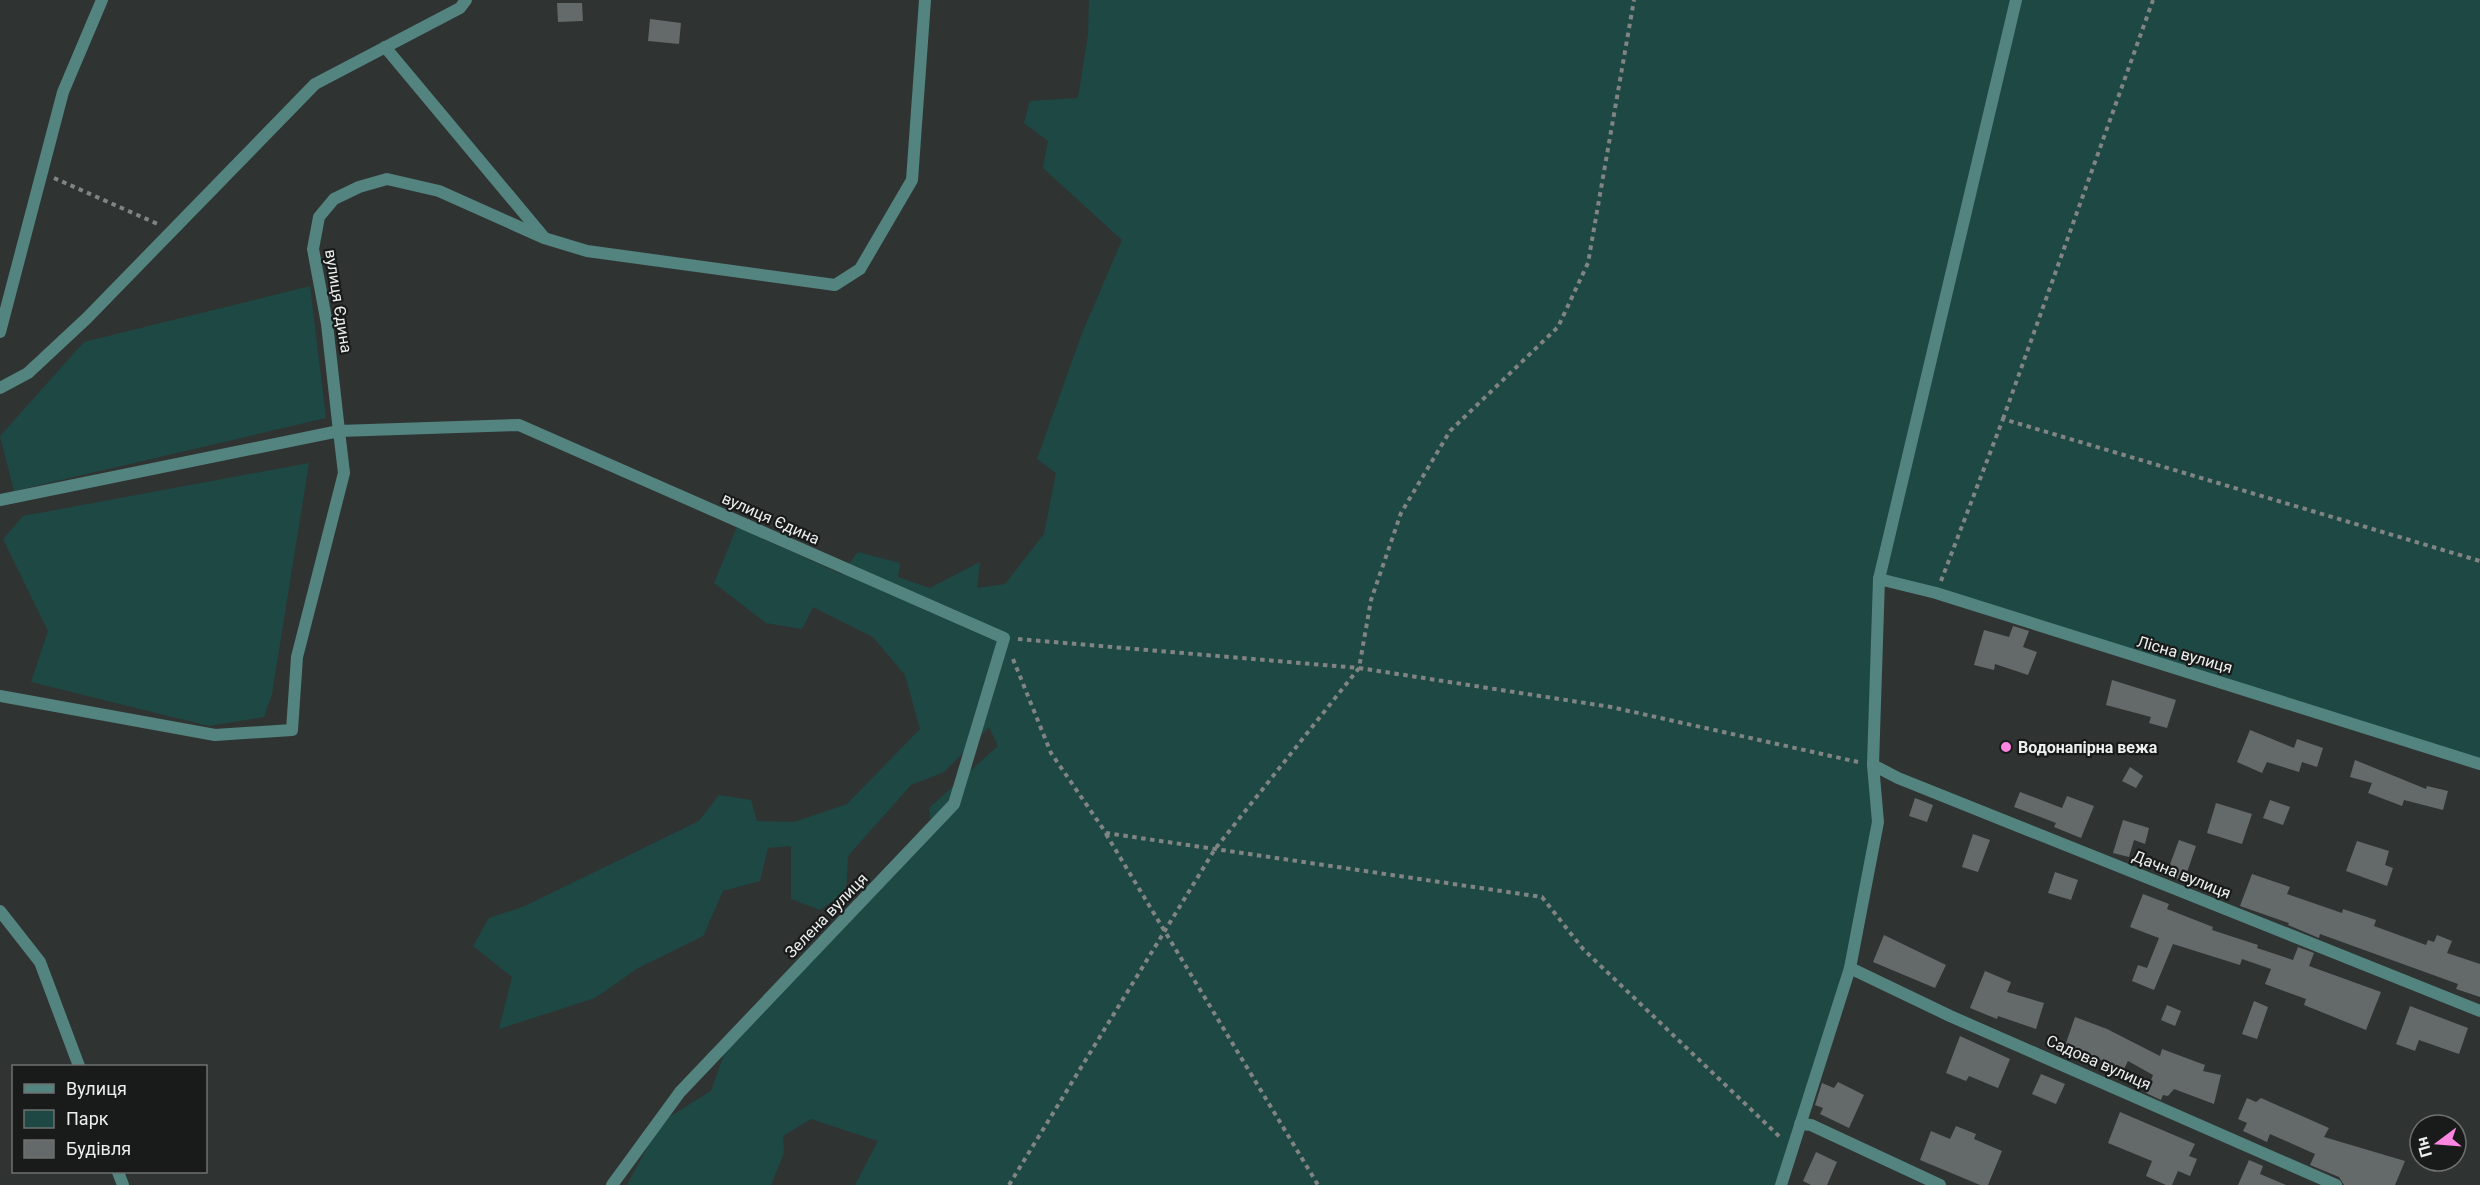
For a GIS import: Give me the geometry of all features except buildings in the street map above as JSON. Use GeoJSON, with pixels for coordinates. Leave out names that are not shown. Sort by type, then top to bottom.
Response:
{"type":"FeatureCollection","features":[{"type":"Feature","properties":{"kind":"street"},"geometry":{"type":"LineString","coordinates":[[0,332],[63,92],[102,0]]}},
{"type":"Feature","properties":{"kind":"street"},"geometry":{"type":"LineString","coordinates":[[0,388],[28,373],[87,318],[315,84],[460,8],[466,0]]}},
{"type":"Feature","properties":{"kind":"street","name":"вулиця Єдина"},"geometry":{"type":"LineString","coordinates":[[926,0],[912,180],[860,269],[834,285],[587,251],[546,239],[439,191],[387,179],[359,187],[334,199],[319,217],[313,249],[327,324],[339,431],[519,425],[1004,638]]}},
{"type":"Feature","properties":{"kind":"street"},"geometry":{"type":"LineString","coordinates":[[1781,1185],[1850,968],[1878,822],[1873,765],[1879,579],[2016,0]]}},
{"type":"Feature","properties":{"kind":"street"},"geometry":{"type":"LineString","coordinates":[[385,47],[546,239]]}},
{"type":"Feature","properties":{"kind":"street"},"geometry":{"type":"LineString","coordinates":[[0,500],[339,431],[344,474],[297,657],[292,730],[215,735],[0,696]]}},
{"type":"Feature","properties":{"kind":"street","name":"Лісна вулиця"},"geometry":{"type":"LineString","coordinates":[[1879,579],[1936,593],[2480,764]]}},
{"type":"Feature","properties":{"kind":"street","name":"Зелена вулиця"},"geometry":{"type":"LineString","coordinates":[[612,1185],[680,1092],[954,804],[1004,638]]}},
{"type":"Feature","properties":{"kind":"street","name":"Дачна вулиця"},"geometry":{"type":"LineString","coordinates":[[1873,765],[1898,778],[2480,1011]]}},
{"type":"Feature","properties":{"kind":"street"},"geometry":{"type":"LineString","coordinates":[[0,911],[40,962],[79,1065]]}},
{"type":"Feature","properties":{"kind":"street","name":"Садова вулиця"},"geometry":{"type":"LineString","coordinates":[[1850,968],[1950,1017],[2336,1185]]}},
{"type":"Feature","properties":{"kind":"street"},"geometry":{"type":"LineString","coordinates":[[1800,1124],[1811,1125],[1940,1185]]}},
{"type":"Feature","properties":{"kind":"path"},"geometry":{"type":"LineString","coordinates":[[1009,1185],[1215,849],[1359,668],[1371,600],[1401,513],[1450,431],[1558,327],[1588,263],[1634,0]]}},
{"type":"Feature","properties":{"kind":"path"},"geometry":{"type":"LineString","coordinates":[[1936,593],[2003,419],[2153,0]]}},
{"type":"Feature","properties":{"kind":"path"},"geometry":{"type":"LineString","coordinates":[[42,173],[173,230]]}},
{"type":"Feature","properties":{"kind":"path"},"geometry":{"type":"LineString","coordinates":[[2003,419],[2480,561]]}},
{"type":"Feature","properties":{"kind":"path"},"geometry":{"type":"LineString","coordinates":[[1318,1185],[1106,833],[1051,753],[1004,638],[1359,668],[1611,707],[1873,765]]}},
{"type":"Feature","properties":{"kind":"path"},"geometry":{"type":"LineString","coordinates":[[1106,833],[1542,897],[1583,949],[1792,1148]]}},
{"type":"Feature","properties":{"kind":"green space"},"geometry":{"type":"Polygon","coordinates":[[[1089,0],[2480,0],[2480,764],[1879,579],[1878,822],[1850,968],[1781,1185],[855,1185],[878,1141],[811,1119],[783,1136],[784,1153],[771,1185],[627,1185],[661,1122],[711,1091],[730,1038],[896,874],[931,821],[929,808],[998,746],[989,727],[944,772],[911,785],[848,856],[846,892],[820,910],[791,899],[791,846],[768,848],[760,881],[723,891],[703,936],[638,968],[595,998],[499,1029],[512,977],[473,946],[489,918],[525,906],[699,821],[719,795],[751,800],[757,821],[794,822],[847,804],[920,729],[905,675],[873,637],[813,607],[802,629],[766,623],[714,583],[737,527],[841,574],[858,552],[900,563],[898,577],[930,588],[980,562],[977,588],[1005,584],[1044,534],[1056,473],[1037,459],[1081,336],[1122,240],[1043,168],[1048,141],[1024,123],[1030,101],[1078,98],[1088,35],[1089,0]]]}},
{"type":"Feature","properties":{"kind":"green space"},"geometry":{"type":"Polygon","coordinates":[[[310,286],[326,418],[14,491],[0,436],[84,342],[310,286]]]}},
{"type":"Feature","properties":{"kind":"green space"},"geometry":{"type":"Polygon","coordinates":[[[309,463],[272,694],[264,717],[209,726],[31,682],[48,631],[3,539],[23,516],[309,463]]]}},
{"type":"Feature","properties":{"kind":"place","name":"Водонапірна вежа"},"geometry":{"type":"Point","coordinates":[2006,747]}}]}
